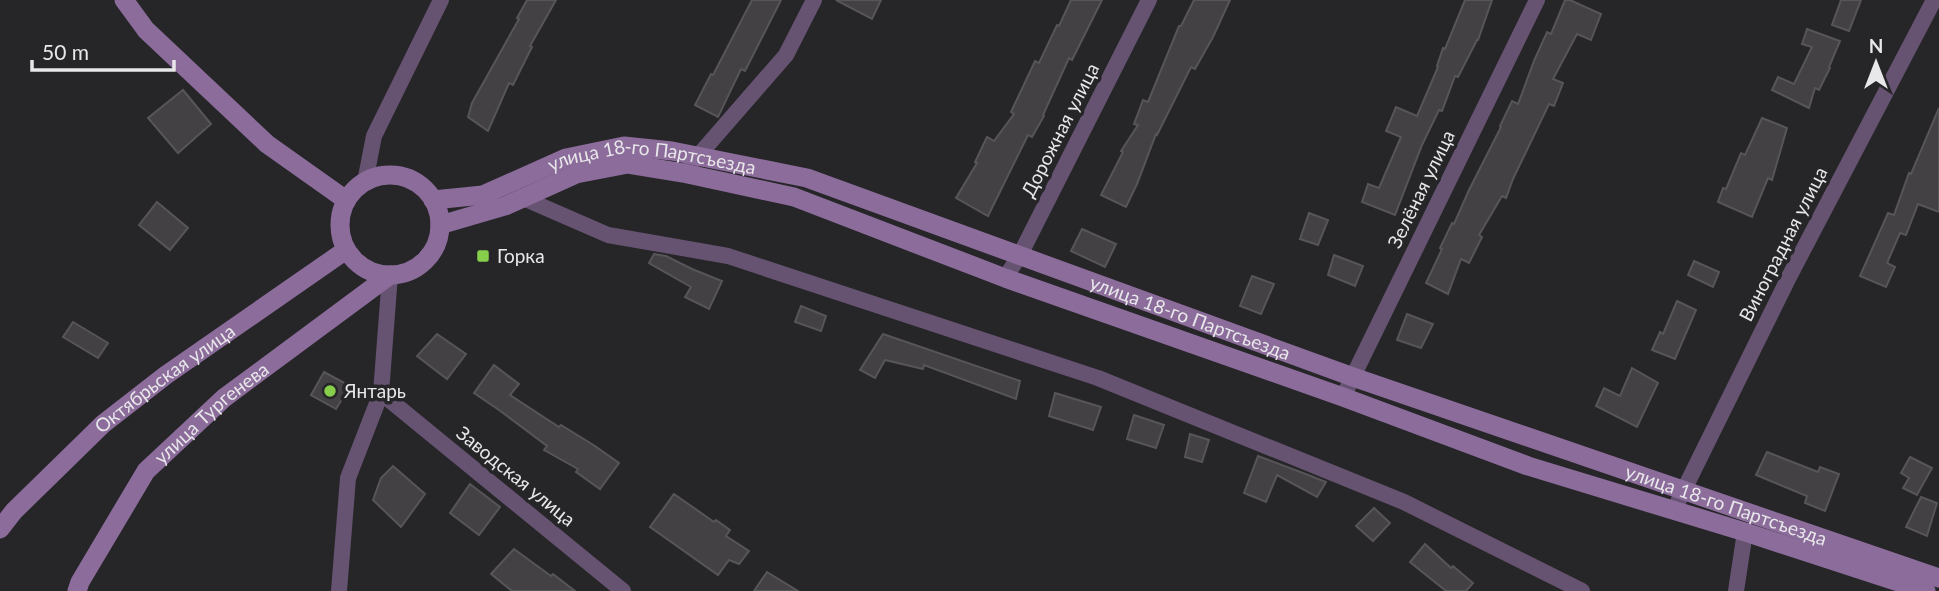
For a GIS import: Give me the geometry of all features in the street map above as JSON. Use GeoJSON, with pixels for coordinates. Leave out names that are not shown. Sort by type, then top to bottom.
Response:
{"type":"FeatureCollection","features":[{"type":"Feature","properties":{"kind":"main road"},"geometry":{"type":"LineString","coordinates":[[124,0],[146,30],[267,144],[346,200]]}},
{"type":"Feature","properties":{"kind":"main road","name":"улица 18-го Партсъезда"},"geometry":{"type":"LineString","coordinates":[[433,200],[483,195],[566,158],[624,146],[672,151],[807,178],[1353,377],[1939,578]]}},
{"type":"Feature","properties":{"kind":"main road","name":"улица 18-го Партсъезда"},"geometry":{"type":"LineString","coordinates":[[440,225],[505,206],[576,174],[628,164],[794,197],[1005,278],[1343,397],[1528,466],[1926,591]]}},
{"type":"Feature","properties":{"kind":"main road"},"geometry":{"type":"LineString","coordinates":[[379,176],[410,179],[424,188],[433,200],[440,225],[438,240],[431,254],[419,266],[390,275],[377,274],[354,261],[346,250],[340,225],[342,212],[346,200],[365,182],[379,176]]}},
{"type":"Feature","properties":{"kind":"main road","name":"Октябрьская улица"},"geometry":{"type":"LineString","coordinates":[[0,529],[103,424],[166,375],[346,250]]}},
{"type":"Feature","properties":{"kind":"main road","name":"улица Тургенева"},"geometry":{"type":"LineString","coordinates":[[77,591],[146,471],[224,398],[390,275]]}},
{"type":"Feature","properties":{"kind":"street"},"geometry":{"type":"LineString","coordinates":[[365,182],[374,136],[440,0]]}},
{"type":"Feature","properties":{"kind":"street"},"geometry":{"type":"LineString","coordinates":[[682,173],[786,55],[814,0]]}},
{"type":"Feature","properties":{"kind":"street","name":"Дорожная улица"},"geometry":{"type":"LineString","coordinates":[[1005,278],[1020,255],[1149,0]]}},
{"type":"Feature","properties":{"kind":"street","name":"Зелёная улица"},"geometry":{"type":"LineString","coordinates":[[1343,397],[1537,0]]}},
{"type":"Feature","properties":{"kind":"street","name":"Виноградная улица"},"geometry":{"type":"LineString","coordinates":[[1674,510],[1789,276],[1934,0]]}},
{"type":"Feature","properties":{"kind":"street"},"geometry":{"type":"LineString","coordinates":[[523,198],[608,234],[728,256],[1098,378],[1404,502],[1582,591]]}},
{"type":"Feature","properties":{"kind":"street"},"geometry":{"type":"LineString","coordinates":[[339,591],[348,478],[381,393],[390,275]]}},
{"type":"Feature","properties":{"kind":"street","name":"Заводская улица"},"geometry":{"type":"LineString","coordinates":[[381,393],[624,591]]}},
{"type":"Feature","properties":{"kind":"street"},"geometry":{"type":"LineString","coordinates":[[1736,591],[1745,532]]}},
{"type":"Feature","properties":{"kind":"building"},"geometry":{"type":"Polygon","coordinates":[[[527,0],[556,0],[530,46],[532,47],[513,85],[509,83],[488,131],[468,117],[472,103],[527,0]]]}},
{"type":"Feature","properties":{"kind":"building"},"geometry":{"type":"Polygon","coordinates":[[[752,0],[781,0],[745,71],[741,69],[718,117],[695,105],[752,0]]]}},
{"type":"Feature","properties":{"kind":"building"},"geometry":{"type":"Polygon","coordinates":[[[836,0],[881,0],[872,19],[836,0]]]}},
{"type":"Feature","properties":{"kind":"building"},"geometry":{"type":"Polygon","coordinates":[[[1071,0],[1102,0],[1072,60],[1069,58],[1044,116],[1032,137],[1028,135],[988,216],[956,198],[977,163],[975,162],[987,137],[994,141],[1014,114],[1011,112],[1035,61],[1039,63],[1071,0]]]}},
{"type":"Feature","properties":{"kind":"building"},"geometry":{"type":"Polygon","coordinates":[[[1194,0],[1230,0],[1213,37],[1195,69],[1191,67],[1156,134],[1126,207],[1101,195],[1123,152],[1121,151],[1138,125],[1134,124],[1143,100],[1148,102],[1179,26],[1194,0]]]}},
{"type":"Feature","properties":{"kind":"building"},"geometry":{"type":"Polygon","coordinates":[[[1465,0],[1492,0],[1478,40],[1458,77],[1455,76],[1442,111],[1439,110],[1422,145],[1395,215],[1362,202],[1368,184],[1379,188],[1401,137],[1386,131],[1396,107],[1417,116],[1465,0]]]}},
{"type":"Feature","properties":{"kind":"building"},"geometry":{"type":"Polygon","coordinates":[[[1565,0],[1601,14],[1591,40],[1577,34],[1553,79],[1563,83],[1554,106],[1549,104],[1506,198],[1502,196],[1479,235],[1482,237],[1469,263],[1461,259],[1448,294],[1426,283],[1442,249],[1440,248],[1512,101],[1518,104],[1547,32],[1551,34],[1565,0]]]}},
{"type":"Feature","properties":{"kind":"building"},"geometry":{"type":"Polygon","coordinates":[[[1841,0],[1861,0],[1849,31],[1832,25],[1841,0]]]}},
{"type":"Feature","properties":{"kind":"building"},"geometry":{"type":"Polygon","coordinates":[[[1807,29],[1840,41],[1819,90],[1815,88],[1809,108],[1772,90],[1778,77],[1794,84],[1812,47],[1802,44],[1807,29]]]}},
{"type":"Feature","properties":{"kind":"building"},"geometry":{"type":"Polygon","coordinates":[[[183,90],[211,124],[178,153],[148,118],[183,90]]]}},
{"type":"Feature","properties":{"kind":"building"},"geometry":{"type":"Polygon","coordinates":[[[1939,108],[1939,212],[1918,204],[1906,235],[1900,233],[1887,263],[1895,267],[1886,287],[1860,276],[1888,213],[1894,215],[1909,173],[1911,174],[1939,108]]]}},
{"type":"Feature","properties":{"kind":"building"},"geometry":{"type":"Polygon","coordinates":[[[1762,118],[1787,128],[1772,180],[1768,178],[1752,217],[1718,202],[1741,153],[1745,155],[1762,118]]]}},
{"type":"Feature","properties":{"kind":"building"},"geometry":{"type":"Polygon","coordinates":[[[157,202],[188,228],[170,250],[139,225],[157,202]]]}},
{"type":"Feature","properties":{"kind":"building"},"geometry":{"type":"Polygon","coordinates":[[[1309,213],[1328,220],[1318,245],[1300,239],[1309,213]]]}},
{"type":"Feature","properties":{"kind":"building"},"geometry":{"type":"Polygon","coordinates":[[[1082,229],[1116,244],[1105,267],[1071,251],[1082,229]]]}},
{"type":"Feature","properties":{"kind":"building"},"geometry":{"type":"Polygon","coordinates":[[[654,254],[666,256],[722,281],[709,309],[685,297],[691,287],[649,263],[654,254]]]}},
{"type":"Feature","properties":{"kind":"building"},"geometry":{"type":"Polygon","coordinates":[[[1334,255],[1363,266],[1355,286],[1328,275],[1334,255]]]}},
{"type":"Feature","properties":{"kind":"building"},"geometry":{"type":"Polygon","coordinates":[[[1694,261],[1719,272],[1713,287],[1688,275],[1694,261]]]}},
{"type":"Feature","properties":{"kind":"building"},"geometry":{"type":"Polygon","coordinates":[[[1252,276],[1274,284],[1261,314],[1240,306],[1252,276]]]}},
{"type":"Feature","properties":{"kind":"building"},"geometry":{"type":"Polygon","coordinates":[[[1677,301],[1696,310],[1675,359],[1652,350],[1660,332],[1663,334],[1677,301]]]}},
{"type":"Feature","properties":{"kind":"building"},"geometry":{"type":"Polygon","coordinates":[[[801,306],[826,316],[821,331],[795,322],[801,306]]]}},
{"type":"Feature","properties":{"kind":"building"},"geometry":{"type":"Polygon","coordinates":[[[1407,314],[1433,324],[1421,348],[1397,340],[1407,314]]]}},
{"type":"Feature","properties":{"kind":"building"},"geometry":{"type":"Polygon","coordinates":[[[73,322],[108,343],[98,358],[63,337],[73,322]]]}},
{"type":"Feature","properties":{"kind":"building"},"geometry":{"type":"Polygon","coordinates":[[[437,334],[466,354],[447,379],[417,356],[437,334]]]}},
{"type":"Feature","properties":{"kind":"building"},"geometry":{"type":"Polygon","coordinates":[[[883,334],[1020,381],[1016,399],[924,365],[923,369],[885,360],[875,378],[860,370],[883,334]]]}},
{"type":"Feature","properties":{"kind":"building"},"geometry":{"type":"Polygon","coordinates":[[[494,365],[519,384],[510,395],[619,463],[600,489],[576,472],[578,469],[544,450],[547,446],[474,393],[494,365]]]}},
{"type":"Feature","properties":{"kind":"building"},"geometry":{"type":"Polygon","coordinates":[[[1632,368],[1658,383],[1637,427],[1596,406],[1604,388],[1620,396],[1632,368]]]}},
{"type":"Feature","properties":{"kind":"building","name":"Янтарь"},"geometry":{"type":"Polygon","coordinates":[[[324,372],[350,386],[336,409],[311,395],[324,372]]]}},
{"type":"Feature","properties":{"kind":"building"},"geometry":{"type":"Polygon","coordinates":[[[1055,393],[1101,407],[1093,430],[1049,416],[1055,393]]]}},
{"type":"Feature","properties":{"kind":"building"},"geometry":{"type":"Polygon","coordinates":[[[1134,415],[1164,425],[1156,448],[1127,439],[1134,415]]]}},
{"type":"Feature","properties":{"kind":"building"},"geometry":{"type":"Polygon","coordinates":[[[1190,434],[1209,440],[1202,462],[1185,457],[1190,434]]]}},
{"type":"Feature","properties":{"kind":"building"},"geometry":{"type":"Polygon","coordinates":[[[1767,452],[1818,472],[1820,467],[1839,474],[1825,511],[1805,503],[1807,496],[1756,475],[1767,452]]]}},
{"type":"Feature","properties":{"kind":"building"},"geometry":{"type":"Polygon","coordinates":[[[1258,456],[1326,482],[1317,497],[1277,475],[1266,502],[1244,493],[1258,456]]]}},
{"type":"Feature","properties":{"kind":"building"},"geometry":{"type":"Polygon","coordinates":[[[1910,457],[1932,468],[1917,495],[1903,488],[1909,478],[1901,473],[1910,457]]]}},
{"type":"Feature","properties":{"kind":"building"},"geometry":{"type":"Polygon","coordinates":[[[393,466],[425,494],[401,527],[373,500],[381,478],[393,466]]]}},
{"type":"Feature","properties":{"kind":"building"},"geometry":{"type":"Polygon","coordinates":[[[470,484],[500,507],[479,535],[450,513],[470,484]]]}},
{"type":"Feature","properties":{"kind":"building"},"geometry":{"type":"Polygon","coordinates":[[[674,494],[730,530],[726,536],[749,551],[739,564],[729,560],[718,575],[650,527],[674,494]]]}},
{"type":"Feature","properties":{"kind":"building"},"geometry":{"type":"Polygon","coordinates":[[[1921,497],[1937,503],[1927,536],[1906,527],[1921,497]]]}},
{"type":"Feature","properties":{"kind":"building"},"geometry":{"type":"Polygon","coordinates":[[[1374,508],[1390,523],[1373,541],[1356,526],[1374,508]]]}},
{"type":"Feature","properties":{"kind":"building"},"geometry":{"type":"Polygon","coordinates":[[[1425,544],[1451,568],[1453,566],[1473,583],[1466,591],[1446,591],[1410,562],[1425,544]]]}},
{"type":"Feature","properties":{"kind":"building"},"geometry":{"type":"Polygon","coordinates":[[[514,549],[575,591],[512,591],[491,574],[514,549]]]}},
{"type":"Feature","properties":{"kind":"building"},"geometry":{"type":"Polygon","coordinates":[[[767,572],[798,591],[754,591],[767,572]]]}},
{"type":"Feature","properties":{"kind":"place","name":"Горка"},"geometry":{"type":"Point","coordinates":[483,256]}},
{"type":"Feature","properties":{"kind":"place","name":"Янтарь"},"geometry":{"type":"Point","coordinates":[330,391]}}]}
